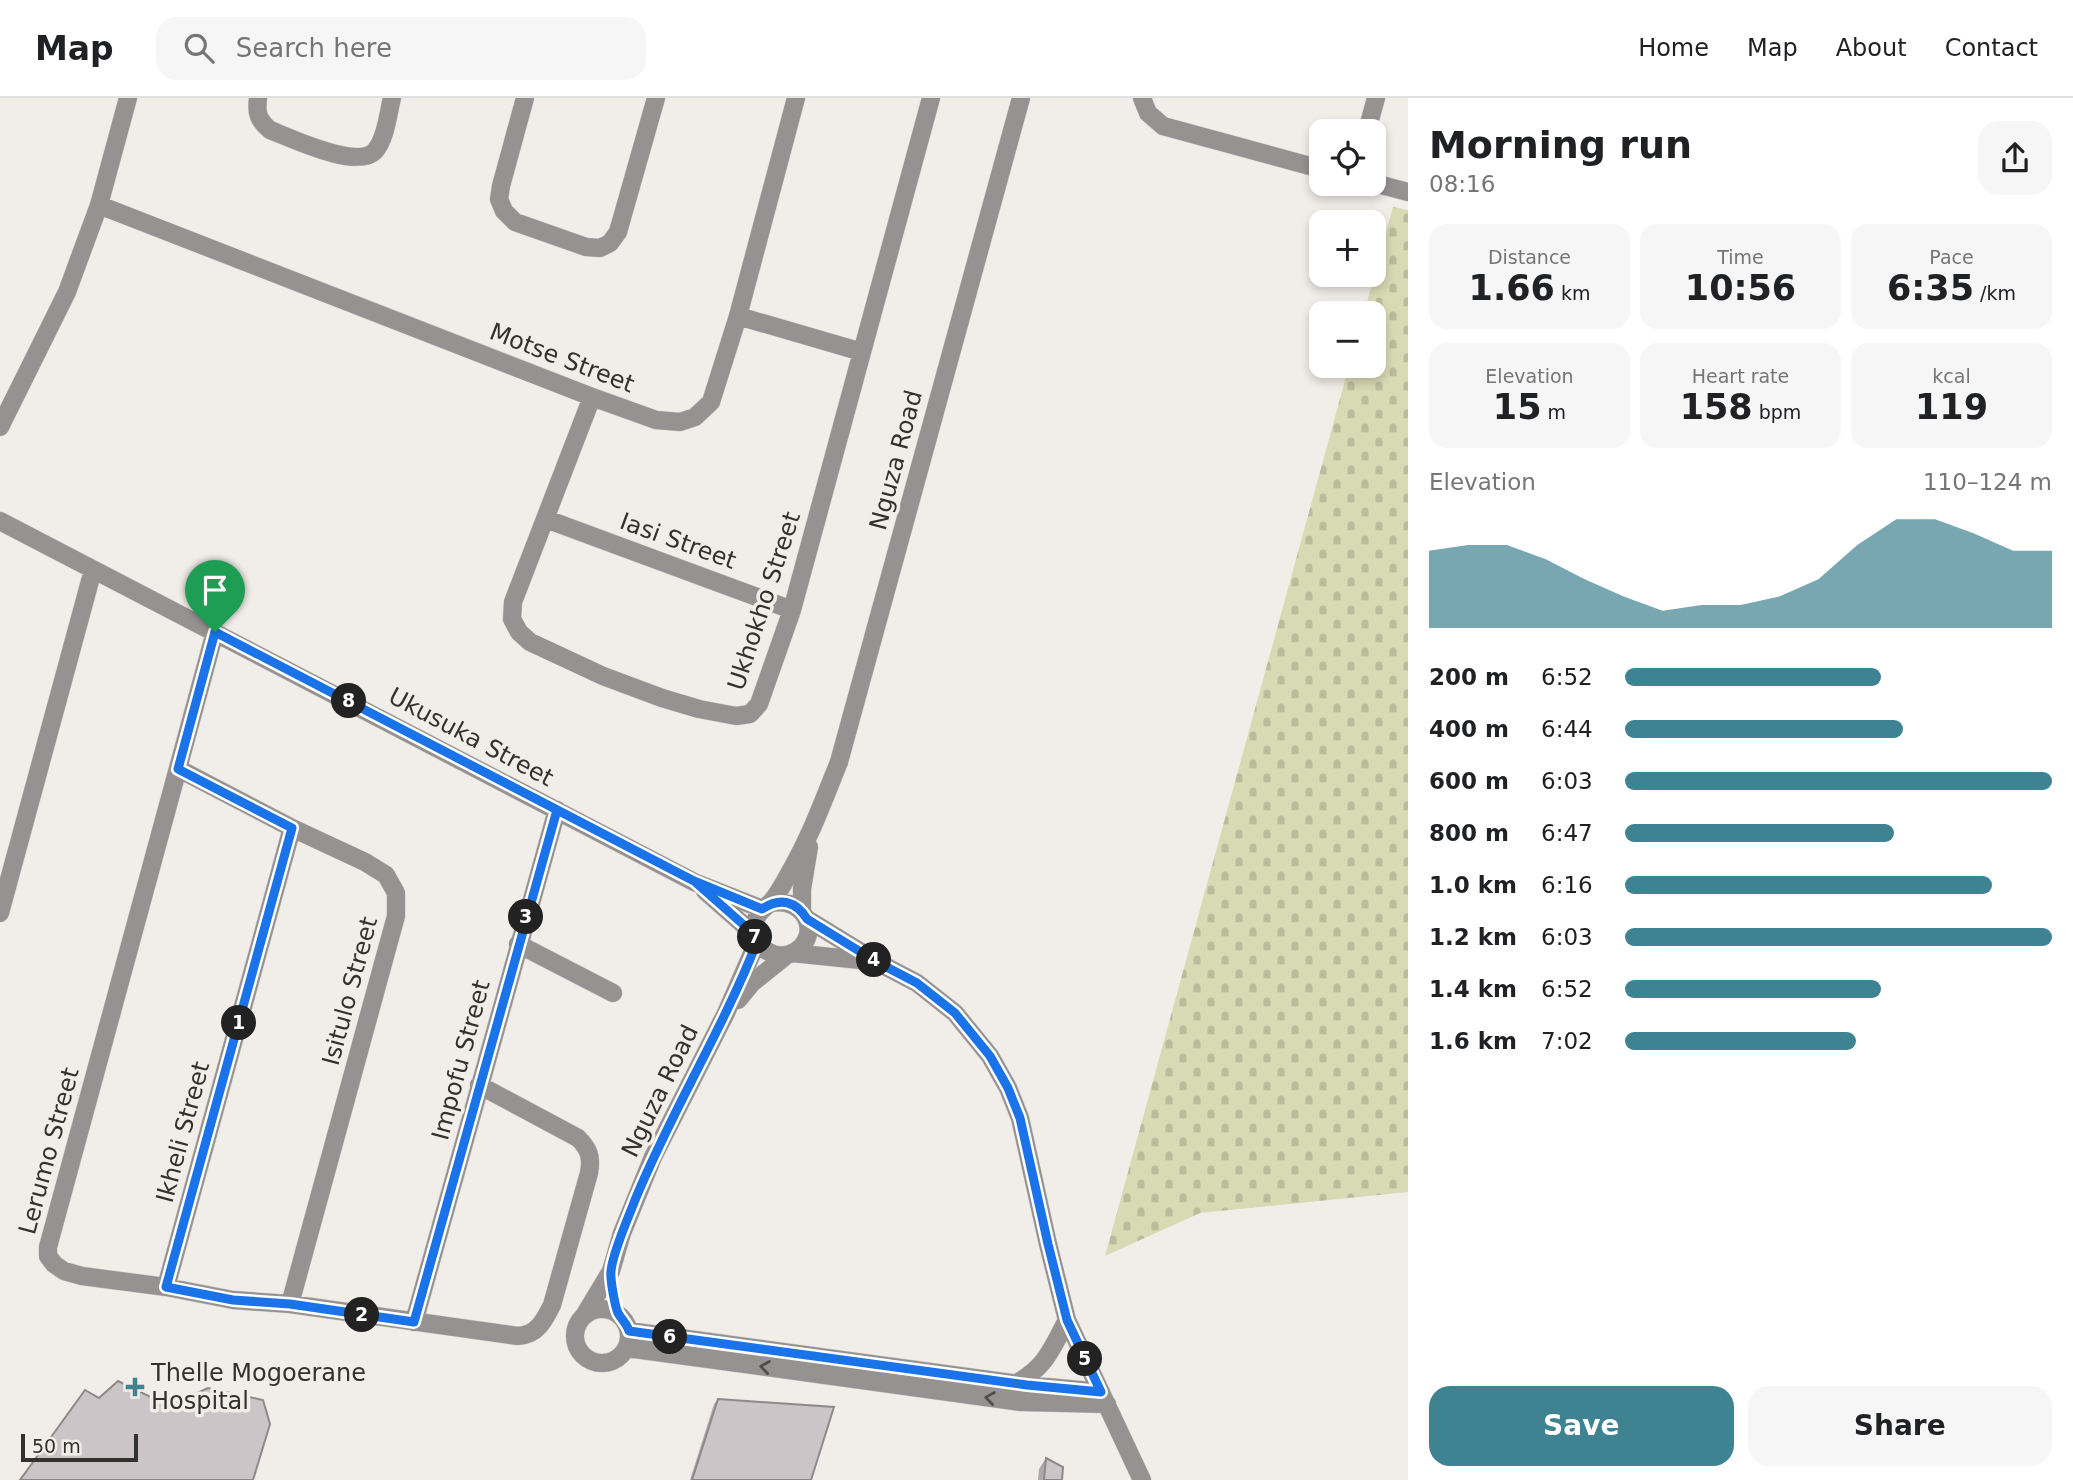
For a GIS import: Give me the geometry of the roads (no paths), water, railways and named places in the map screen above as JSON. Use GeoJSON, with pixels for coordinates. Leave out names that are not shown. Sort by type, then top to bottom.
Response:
{"type":"FeatureCollection","features":[{"type":"Feature","properties":{"kind":"street"},"geometry":{"type":"LineString","coordinates":[[0,427],[68,292],[99,205],[128,98]]}},
{"type":"Feature","properties":{"kind":"street"},"geometry":{"type":"LineString","coordinates":[[258,98],[256,111],[261,123],[270,130],[344,157],[358,158],[369,156],[376,150],[381,141],[392,98]]}},
{"type":"Feature","properties":{"kind":"street"},"geometry":{"type":"LineString","coordinates":[[525,98],[501,186],[499,199],[504,211],[515,222],[586,247],[600,248],[610,243],[618,232],[656,98]]}},
{"type":"Feature","properties":{"kind":"street","name":"Motse Street"},"geometry":{"type":"LineString","coordinates":[[99,205],[592,397],[656,420],[680,422],[695,417],[710,402],[738,316],[796,98]]}},
{"type":"Feature","properties":{"kind":"street","name":"Ukhokho Street"},"geometry":{"type":"LineString","coordinates":[[592,397],[513,602],[512,619],[519,632],[530,642],[603,676],[699,709],[736,716],[750,714],[759,704],[792,610],[931,98]]}},
{"type":"Feature","properties":{"kind":"street","name":"Nguza Road"},"geometry":{"type":"LineString","coordinates":[[766,906],[783,883],[811,833],[839,762],[1021,98]]}},
{"type":"Feature","properties":{"kind":"street"},"geometry":{"type":"LineString","coordinates":[[1142,98],[1148,113],[1163,126],[1309,166]]}},
{"type":"Feature","properties":{"kind":"street"},"geometry":{"type":"LineString","coordinates":[[1370,119],[1376,98]]}},
{"type":"Feature","properties":{"kind":"street"},"geometry":{"type":"LineString","coordinates":[[1386,186],[1408,192]]}},
{"type":"Feature","properties":{"kind":"street"},"geometry":{"type":"LineString","coordinates":[[738,316],[862,352]]}},
{"type":"Feature","properties":{"kind":"street","name":"Iasi Street"},"geometry":{"type":"LineString","coordinates":[[546,519],[792,610]]}},
{"type":"Feature","properties":{"kind":"street","name":"Ukusuka Street"},"geometry":{"type":"LineString","coordinates":[[0,522],[694,881],[766,906]]}},
{"type":"Feature","properties":{"kind":"street"},"geometry":{"type":"LineString","coordinates":[[0,913],[93,570]]}},
{"type":"Feature","properties":{"kind":"street","name":"Lerumo Street"},"geometry":{"type":"LineString","coordinates":[[215,632],[48,1247],[48,1256],[54,1265],[64,1271],[82,1276],[166,1287],[233,1300],[290,1304],[517,1336],[532,1333],[546,1318],[552,1305],[591,1163],[589,1152],[578,1138],[480,1085]]}},
{"type":"Feature","properties":{"kind":"street","name":"Isitulo Street"},"geometry":{"type":"LineString","coordinates":[[178,769],[365,862],[386,875],[396,893],[396,916],[290,1304]]}},
{"type":"Feature","properties":{"kind":"street","name":"Impofu Street"},"geometry":{"type":"LineString","coordinates":[[414,1322],[557,810]]}},
{"type":"Feature","properties":{"kind":"street","name":"Ikheli Street"},"geometry":{"type":"LineString","coordinates":[[166,1287],[292,828]]}},
{"type":"Feature","properties":{"kind":"street","name":"Nguza Road"},"geometry":{"type":"LineString","coordinates":[[804,915],[802,888],[811,833]]}},
{"type":"Feature","properties":{"kind":"street","name":"Ukusuka Street"},"geometry":{"type":"LineString","coordinates":[[694,881],[756,938]]}},
{"type":"Feature","properties":{"kind":"street"},"geometry":{"type":"LineString","coordinates":[[877,962],[770,953],[756,938],[754,924],[766,906],[778,901],[795,905],[804,915],[877,962],[917,983],[955,1013],[979,1040],[1004,1079],[1020,1118],[1067,1320],[1142,1480]]}},
{"type":"Feature","properties":{"kind":"street"},"geometry":{"type":"LineString","coordinates":[[789,954],[803,945],[807,937],[808,928],[804,915]]}},
{"type":"Feature","properties":{"kind":"street","name":"Nguza Road"},"geometry":{"type":"LineString","coordinates":[[584,1316],[611,1271],[622,1233],[653,1157],[726,1013],[756,938]]}},
{"type":"Feature","properties":{"kind":"street"},"geometry":{"type":"LineString","coordinates":[[519,944],[613,993]]}},
{"type":"Feature","properties":{"kind":"street","name":"Nguza Road"},"geometry":{"type":"LineString","coordinates":[[726,1013],[752,983],[789,954]]}},
{"type":"Feature","properties":{"kind":"street","name":"Nguza Road"},"geometry":{"type":"LineString","coordinates":[[611,1271],[619,1314]]}},
{"type":"Feature","properties":{"kind":"street"},"geometry":{"type":"LineString","coordinates":[[599,1309],[619,1314],[627,1325],[628,1340],[622,1355],[607,1363],[590,1360],[578,1348],[575,1339],[578,1323],[584,1316],[599,1309]]}},
{"type":"Feature","properties":{"kind":"street"},"geometry":{"type":"LineString","coordinates":[[1015,1384],[1038,1368],[1067,1320]]}},
{"type":"Feature","properties":{"kind":"street"},"geometry":{"type":"LineString","coordinates":[[628,1340],[1015,1384],[1037,1394],[1104,1398]]}},
{"type":"Feature","properties":{"kind":"street"},"geometry":{"type":"LineString","coordinates":[[628,1340],[1021,1402],[1037,1394]]}},
{"type":"Feature","properties":{"kind":"place","name":"Thelle Mogoerane Hospital"},"geometry":{"type":"Point","coordinates":[135,1387]}}]}
